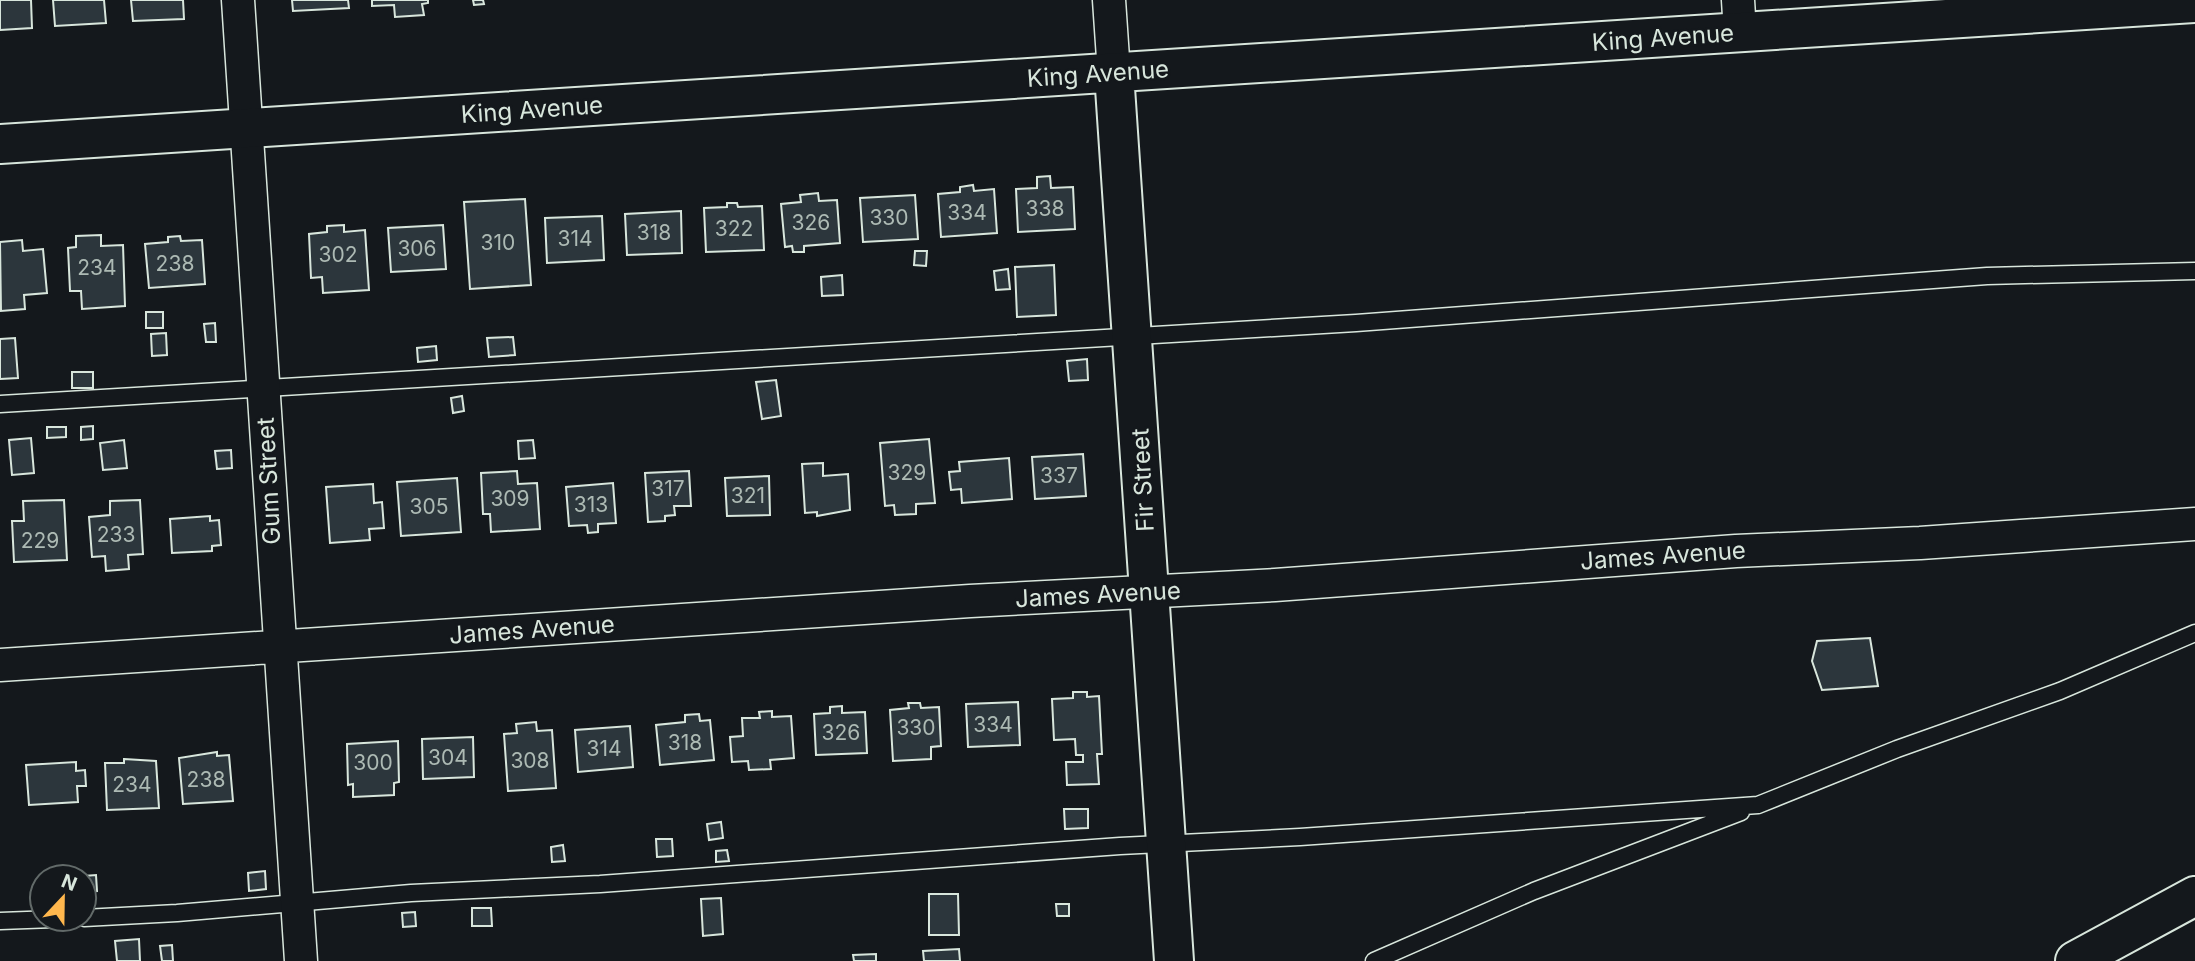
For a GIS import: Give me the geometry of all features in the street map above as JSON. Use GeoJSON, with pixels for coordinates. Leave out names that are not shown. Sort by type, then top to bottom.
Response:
{"type":"FeatureCollection","features":[{"type":"Feature","properties":{"kind":"street","name":"Gum Street"},"geometry":{"type":"LineString","coordinates":[[238,0],[300,961]]}},
{"type":"Feature","properties":{"kind":"street","name":"Fir Street"},"geometry":{"type":"LineString","coordinates":[[1109,0],[1133,336],[1164,845],[1174,961]]}},
{"type":"Feature","properties":{"kind":"street","name":"King Avenue"},"geometry":{"type":"LineString","coordinates":[[0,144],[1114,73],[1739,16],[2195,4]]}},
{"type":"Feature","properties":{"kind":"street","name":"James Avenue"},"geometry":{"type":"LineString","coordinates":[[0,666],[1148,593],[1723,552],[1920,543],[2195,524]]}},
{"type":"Feature","properties":{"kind":"street"},"geometry":{"type":"LineString","coordinates":[[2075,961],[2195,896]]}},
{"type":"Feature","properties":{"kind":"lane"},"geometry":{"type":"LineString","coordinates":[[0,404],[1356,323],[1987,276],[2195,271]]}},
{"type":"Feature","properties":{"kind":"lane"},"geometry":{"type":"LineString","coordinates":[[1374,961],[1534,891],[1897,749],[2060,691],[2195,632]]}},
{"type":"Feature","properties":{"kind":"lane"},"geometry":{"type":"LineString","coordinates":[[98,917],[177,913],[296,901],[600,884],[1758,805]]}},
{"type":"Feature","properties":{"kind":"lane"},"geometry":{"type":"LineString","coordinates":[[0,922],[28,920]]}},
{"type":"Feature","properties":{"kind":"building"},"geometry":{"type":"Polygon","coordinates":[[[0,0],[31,0],[32,28],[0,30],[0,0]]]}},
{"type":"Feature","properties":{"kind":"building"},"geometry":{"type":"Polygon","coordinates":[[[53,0],[104,0],[106,23],[55,26],[53,0]]]}},
{"type":"Feature","properties":{"kind":"building"},"geometry":{"type":"Polygon","coordinates":[[[131,0],[183,0],[184,19],[133,21],[131,0]]]}},
{"type":"Feature","properties":{"kind":"building"},"geometry":{"type":"Polygon","coordinates":[[[292,0],[348,0],[349,8],[293,11],[292,0]]]}},
{"type":"Feature","properties":{"kind":"building"},"geometry":{"type":"Polygon","coordinates":[[[372,0],[428,0],[428,3],[422,4],[424,15],[395,17],[394,5],[372,6],[372,0]]]}},
{"type":"Feature","properties":{"kind":"building"},"geometry":{"type":"Polygon","coordinates":[[[473,0],[483,0],[484,4],[474,5],[473,0]]]}},
{"type":"Feature","properties":{"kind":"building"},"geometry":{"type":"Polygon","coordinates":[[[1050,176],[1051,188],[1073,187],[1075,229],[1018,232],[1016,189],[1037,188],[1037,177],[1050,176]]]}},
{"type":"Feature","properties":{"kind":"building"},"geometry":{"type":"Polygon","coordinates":[[[973,185],[974,191],[994,189],[997,233],[941,237],[938,194],[960,192],[960,187],[973,185]]]}},
{"type":"Feature","properties":{"kind":"building"},"geometry":{"type":"Polygon","coordinates":[[[818,193],[819,201],[837,200],[840,243],[804,246],[804,252],[793,252],[792,246],[785,247],[781,204],[801,202],[800,195],[818,193]]]}},
{"type":"Feature","properties":{"kind":"building"},"geometry":{"type":"Polygon","coordinates":[[[915,195],[918,239],[863,242],[860,198],[915,195]]]}},
{"type":"Feature","properties":{"kind":"building"},"geometry":{"type":"Polygon","coordinates":[[[525,199],[531,285],[470,289],[464,202],[525,199]]]}},
{"type":"Feature","properties":{"kind":"building"},"geometry":{"type":"Polygon","coordinates":[[[727,203],[737,203],[738,207],[762,206],[764,250],[706,252],[704,208],[727,207],[727,203]]]}},
{"type":"Feature","properties":{"kind":"building"},"geometry":{"type":"Polygon","coordinates":[[[681,211],[682,253],[627,255],[625,214],[681,211]]]}},
{"type":"Feature","properties":{"kind":"building"},"geometry":{"type":"Polygon","coordinates":[[[602,216],[604,260],[547,263],[545,218],[602,216]]]}},
{"type":"Feature","properties":{"kind":"building"},"geometry":{"type":"Polygon","coordinates":[[[344,225],[344,232],[365,230],[369,290],[323,293],[322,277],[311,278],[309,234],[327,232],[327,226],[344,225]]]}},
{"type":"Feature","properties":{"kind":"building"},"geometry":{"type":"Polygon","coordinates":[[[443,225],[446,269],[391,272],[388,228],[443,225]]]}},
{"type":"Feature","properties":{"kind":"building"},"geometry":{"type":"Polygon","coordinates":[[[101,235],[101,246],[123,245],[125,306],[82,309],[81,291],[70,291],[68,248],[76,247],[76,236],[101,235]]]}},
{"type":"Feature","properties":{"kind":"building"},"geometry":{"type":"Polygon","coordinates":[[[180,236],[181,241],[202,240],[205,284],[149,288],[145,244],[168,242],[168,237],[180,236]]]}},
{"type":"Feature","properties":{"kind":"building"},"geometry":{"type":"Polygon","coordinates":[[[22,240],[23,251],[43,249],[47,293],[24,295],[25,309],[1,311],[0,242],[22,240]]]}},
{"type":"Feature","properties":{"kind":"building"},"geometry":{"type":"Polygon","coordinates":[[[915,251],[927,251],[926,266],[914,265],[915,251]]]}},
{"type":"Feature","properties":{"kind":"building"},"geometry":{"type":"Polygon","coordinates":[[[1054,265],[1056,315],[1017,317],[1015,267],[1054,265]]]}},
{"type":"Feature","properties":{"kind":"building"},"geometry":{"type":"Polygon","coordinates":[[[1008,269],[1010,289],[996,290],[994,271],[1008,269]]]}},
{"type":"Feature","properties":{"kind":"building"},"geometry":{"type":"Polygon","coordinates":[[[842,275],[843,295],[822,296],[821,277],[842,275]]]}},
{"type":"Feature","properties":{"kind":"building"},"geometry":{"type":"Polygon","coordinates":[[[146,312],[163,312],[163,328],[146,328],[146,312]]]}},
{"type":"Feature","properties":{"kind":"building"},"geometry":{"type":"Polygon","coordinates":[[[215,323],[216,342],[206,342],[204,324],[215,323]]]}},
{"type":"Feature","properties":{"kind":"building"},"geometry":{"type":"Polygon","coordinates":[[[166,333],[167,355],[152,356],[151,334],[166,333]]]}},
{"type":"Feature","properties":{"kind":"building"},"geometry":{"type":"Polygon","coordinates":[[[513,337],[515,355],[489,357],[487,338],[513,337]]]}},
{"type":"Feature","properties":{"kind":"building"},"geometry":{"type":"Polygon","coordinates":[[[15,338],[18,378],[0,379],[0,339],[15,338]]]}},
{"type":"Feature","properties":{"kind":"building"},"geometry":{"type":"Polygon","coordinates":[[[436,346],[437,360],[418,362],[417,348],[436,346]]]}},
{"type":"Feature","properties":{"kind":"building"},"geometry":{"type":"Polygon","coordinates":[[[1087,359],[1088,380],[1069,381],[1067,361],[1087,359]]]}},
{"type":"Feature","properties":{"kind":"building"},"geometry":{"type":"Polygon","coordinates":[[[72,372],[93,372],[93,388],[72,388],[72,372]]]}},
{"type":"Feature","properties":{"kind":"building"},"geometry":{"type":"Polygon","coordinates":[[[776,380],[781,416],[762,419],[756,382],[776,380]]]}},
{"type":"Feature","properties":{"kind":"building"},"geometry":{"type":"Polygon","coordinates":[[[462,396],[464,411],[453,413],[451,398],[462,396]]]}},
{"type":"Feature","properties":{"kind":"building"},"geometry":{"type":"Polygon","coordinates":[[[93,426],[93,439],[81,440],[81,427],[93,426]]]}},
{"type":"Feature","properties":{"kind":"building"},"geometry":{"type":"Polygon","coordinates":[[[47,427],[66,427],[66,437],[47,438],[47,427]]]}},
{"type":"Feature","properties":{"kind":"building"},"geometry":{"type":"Polygon","coordinates":[[[31,438],[34,473],[12,475],[9,440],[31,438]]]}},
{"type":"Feature","properties":{"kind":"building"},"geometry":{"type":"Polygon","coordinates":[[[929,439],[935,503],[916,504],[916,514],[895,515],[894,505],[885,506],[880,443],[929,439]]]}},
{"type":"Feature","properties":{"kind":"building"},"geometry":{"type":"Polygon","coordinates":[[[124,440],[127,468],[103,470],[100,443],[124,440]]]}},
{"type":"Feature","properties":{"kind":"building"},"geometry":{"type":"Polygon","coordinates":[[[533,440],[535,458],[519,459],[518,441],[533,440]]]}},
{"type":"Feature","properties":{"kind":"building"},"geometry":{"type":"Polygon","coordinates":[[[231,450],[232,468],[217,469],[215,451],[231,450]]]}},
{"type":"Feature","properties":{"kind":"building"},"geometry":{"type":"Polygon","coordinates":[[[1083,454],[1086,496],[1035,499],[1032,457],[1083,454]]]}},
{"type":"Feature","properties":{"kind":"building"},"geometry":{"type":"Polygon","coordinates":[[[1009,458],[1012,499],[962,503],[961,489],[951,490],[949,472],[960,471],[959,462],[1009,458]]]}},
{"type":"Feature","properties":{"kind":"building"},"geometry":{"type":"Polygon","coordinates":[[[823,463],[823,476],[848,474],[850,510],[817,516],[817,512],[805,513],[802,464],[823,463]]]}},
{"type":"Feature","properties":{"kind":"building"},"geometry":{"type":"Polygon","coordinates":[[[517,471],[518,484],[537,483],[540,529],[491,532],[490,514],[483,514],[481,473],[517,471]]]}},
{"type":"Feature","properties":{"kind":"building"},"geometry":{"type":"Polygon","coordinates":[[[689,471],[691,506],[674,506],[675,515],[665,516],[665,521],[648,522],[645,473],[689,471]]]}},
{"type":"Feature","properties":{"kind":"building"},"geometry":{"type":"Polygon","coordinates":[[[769,476],[770,515],[727,516],[725,478],[769,476]]]}},
{"type":"Feature","properties":{"kind":"building"},"geometry":{"type":"Polygon","coordinates":[[[457,478],[461,532],[401,536],[397,482],[457,478]]]}},
{"type":"Feature","properties":{"kind":"building"},"geometry":{"type":"Polygon","coordinates":[[[613,483],[616,523],[598,524],[598,532],[588,533],[587,525],[569,526],[566,487],[613,483]]]}},
{"type":"Feature","properties":{"kind":"building"},"geometry":{"type":"Polygon","coordinates":[[[373,484],[374,503],[382,502],[384,528],[369,529],[370,540],[330,543],[326,487],[373,484]]]}},
{"type":"Feature","properties":{"kind":"building"},"geometry":{"type":"Polygon","coordinates":[[[64,500],[67,560],[14,562],[12,521],[24,521],[23,501],[64,500]]]}},
{"type":"Feature","properties":{"kind":"building"},"geometry":{"type":"Polygon","coordinates":[[[140,500],[143,554],[128,555],[129,569],[106,571],[105,556],[92,557],[89,517],[110,515],[110,501],[140,500]]]}},
{"type":"Feature","properties":{"kind":"building"},"geometry":{"type":"Polygon","coordinates":[[[210,516],[210,521],[219,520],[221,545],[212,546],[212,551],[172,553],[170,519],[210,516]]]}},
{"type":"Feature","properties":{"kind":"building"},"geometry":{"type":"Polygon","coordinates":[[[1870,638],[1878,686],[1822,690],[1812,661],[1817,641],[1870,638]]]}},
{"type":"Feature","properties":{"kind":"building"},"geometry":{"type":"Polygon","coordinates":[[[1073,692],[1087,692],[1087,697],[1099,696],[1102,754],[1097,754],[1099,784],[1067,785],[1066,762],[1083,762],[1083,755],[1076,755],[1075,739],[1054,740],[1052,699],[1073,698],[1073,692]]]}},
{"type":"Feature","properties":{"kind":"building"},"geometry":{"type":"Polygon","coordinates":[[[1018,702],[1020,745],[968,747],[966,704],[1018,702]]]}},
{"type":"Feature","properties":{"kind":"building"},"geometry":{"type":"Polygon","coordinates":[[[908,703],[920,703],[921,708],[939,707],[941,746],[931,747],[931,759],[893,761],[890,710],[909,708],[908,703]]]}},
{"type":"Feature","properties":{"kind":"building"},"geometry":{"type":"Polygon","coordinates":[[[842,706],[842,713],[865,712],[867,753],[816,755],[814,714],[830,713],[830,707],[842,706]]]}},
{"type":"Feature","properties":{"kind":"building"},"geometry":{"type":"Polygon","coordinates":[[[772,711],[772,717],[791,716],[794,758],[770,760],[771,769],[749,770],[748,761],[732,762],[730,737],[743,736],[742,718],[760,718],[759,712],[772,711]]]}},
{"type":"Feature","properties":{"kind":"building"},"geometry":{"type":"Polygon","coordinates":[[[699,714],[700,721],[710,720],[714,760],[660,765],[656,725],[685,722],[685,715],[699,714]]]}},
{"type":"Feature","properties":{"kind":"building"},"geometry":{"type":"Polygon","coordinates":[[[536,722],[537,731],[552,730],[556,788],[508,791],[504,734],[517,733],[516,724],[536,722]]]}},
{"type":"Feature","properties":{"kind":"building"},"geometry":{"type":"Polygon","coordinates":[[[630,726],[633,767],[578,772],[575,730],[630,726]]]}},
{"type":"Feature","properties":{"kind":"building"},"geometry":{"type":"Polygon","coordinates":[[[473,737],[474,777],[423,779],[422,739],[473,737]]]}},
{"type":"Feature","properties":{"kind":"building"},"geometry":{"type":"Polygon","coordinates":[[[398,741],[399,782],[394,783],[394,795],[353,797],[353,784],[348,785],[347,744],[398,741]]]}},
{"type":"Feature","properties":{"kind":"building"},"geometry":{"type":"Polygon","coordinates":[[[217,752],[217,756],[229,755],[233,801],[183,804],[179,758],[217,752]]]}},
{"type":"Feature","properties":{"kind":"building"},"geometry":{"type":"Polygon","coordinates":[[[124,759],[156,761],[159,808],[107,810],[105,763],[124,763],[124,759]]]}},
{"type":"Feature","properties":{"kind":"building"},"geometry":{"type":"Polygon","coordinates":[[[76,762],[76,771],[85,770],[86,786],[77,786],[78,802],[29,805],[26,765],[76,762]]]}},
{"type":"Feature","properties":{"kind":"building"},"geometry":{"type":"Polygon","coordinates":[[[1064,809],[1088,809],[1088,828],[1065,829],[1064,809]]]}},
{"type":"Feature","properties":{"kind":"building"},"geometry":{"type":"Polygon","coordinates":[[[721,822],[723,838],[709,840],[707,824],[721,822]]]}},
{"type":"Feature","properties":{"kind":"building"},"geometry":{"type":"Polygon","coordinates":[[[656,839],[672,839],[673,856],[657,857],[656,839]]]}},
{"type":"Feature","properties":{"kind":"building"},"geometry":{"type":"Polygon","coordinates":[[[563,845],[565,861],[552,862],[551,847],[563,845]]]}},
{"type":"Feature","properties":{"kind":"building"},"geometry":{"type":"Polygon","coordinates":[[[727,850],[729,861],[716,862],[716,851],[727,850]]]}},
{"type":"Feature","properties":{"kind":"building"},"geometry":{"type":"Polygon","coordinates":[[[265,871],[266,889],[249,891],[248,873],[265,871]]]}},
{"type":"Feature","properties":{"kind":"building"},"geometry":{"type":"Polygon","coordinates":[[[929,894],[958,894],[959,935],[929,935],[929,894]]]}},
{"type":"Feature","properties":{"kind":"building"},"geometry":{"type":"Polygon","coordinates":[[[721,898],[723,934],[703,936],[701,899],[721,898]]]}},
{"type":"Feature","properties":{"kind":"building"},"geometry":{"type":"Polygon","coordinates":[[[1056,904],[1069,904],[1069,916],[1057,916],[1056,904]]]}},
{"type":"Feature","properties":{"kind":"building"},"geometry":{"type":"Polygon","coordinates":[[[472,908],[491,908],[492,926],[472,926],[472,908]]]}},
{"type":"Feature","properties":{"kind":"building"},"geometry":{"type":"Polygon","coordinates":[[[415,912],[416,926],[403,927],[402,913],[415,912]]]}},
{"type":"Feature","properties":{"kind":"building"},"geometry":{"type":"Polygon","coordinates":[[[139,939],[140,961],[117,961],[115,941],[139,939]]]}},
{"type":"Feature","properties":{"kind":"building"},"geometry":{"type":"Polygon","coordinates":[[[172,945],[173,961],[162,961],[160,946],[172,945]]]}},
{"type":"Feature","properties":{"kind":"building"},"geometry":{"type":"Polygon","coordinates":[[[959,949],[960,961],[924,961],[923,951],[959,949]]]}},
{"type":"Feature","properties":{"kind":"building"},"geometry":{"type":"Polygon","coordinates":[[[876,954],[876,961],[854,961],[853,955],[876,954]]]}}]}
